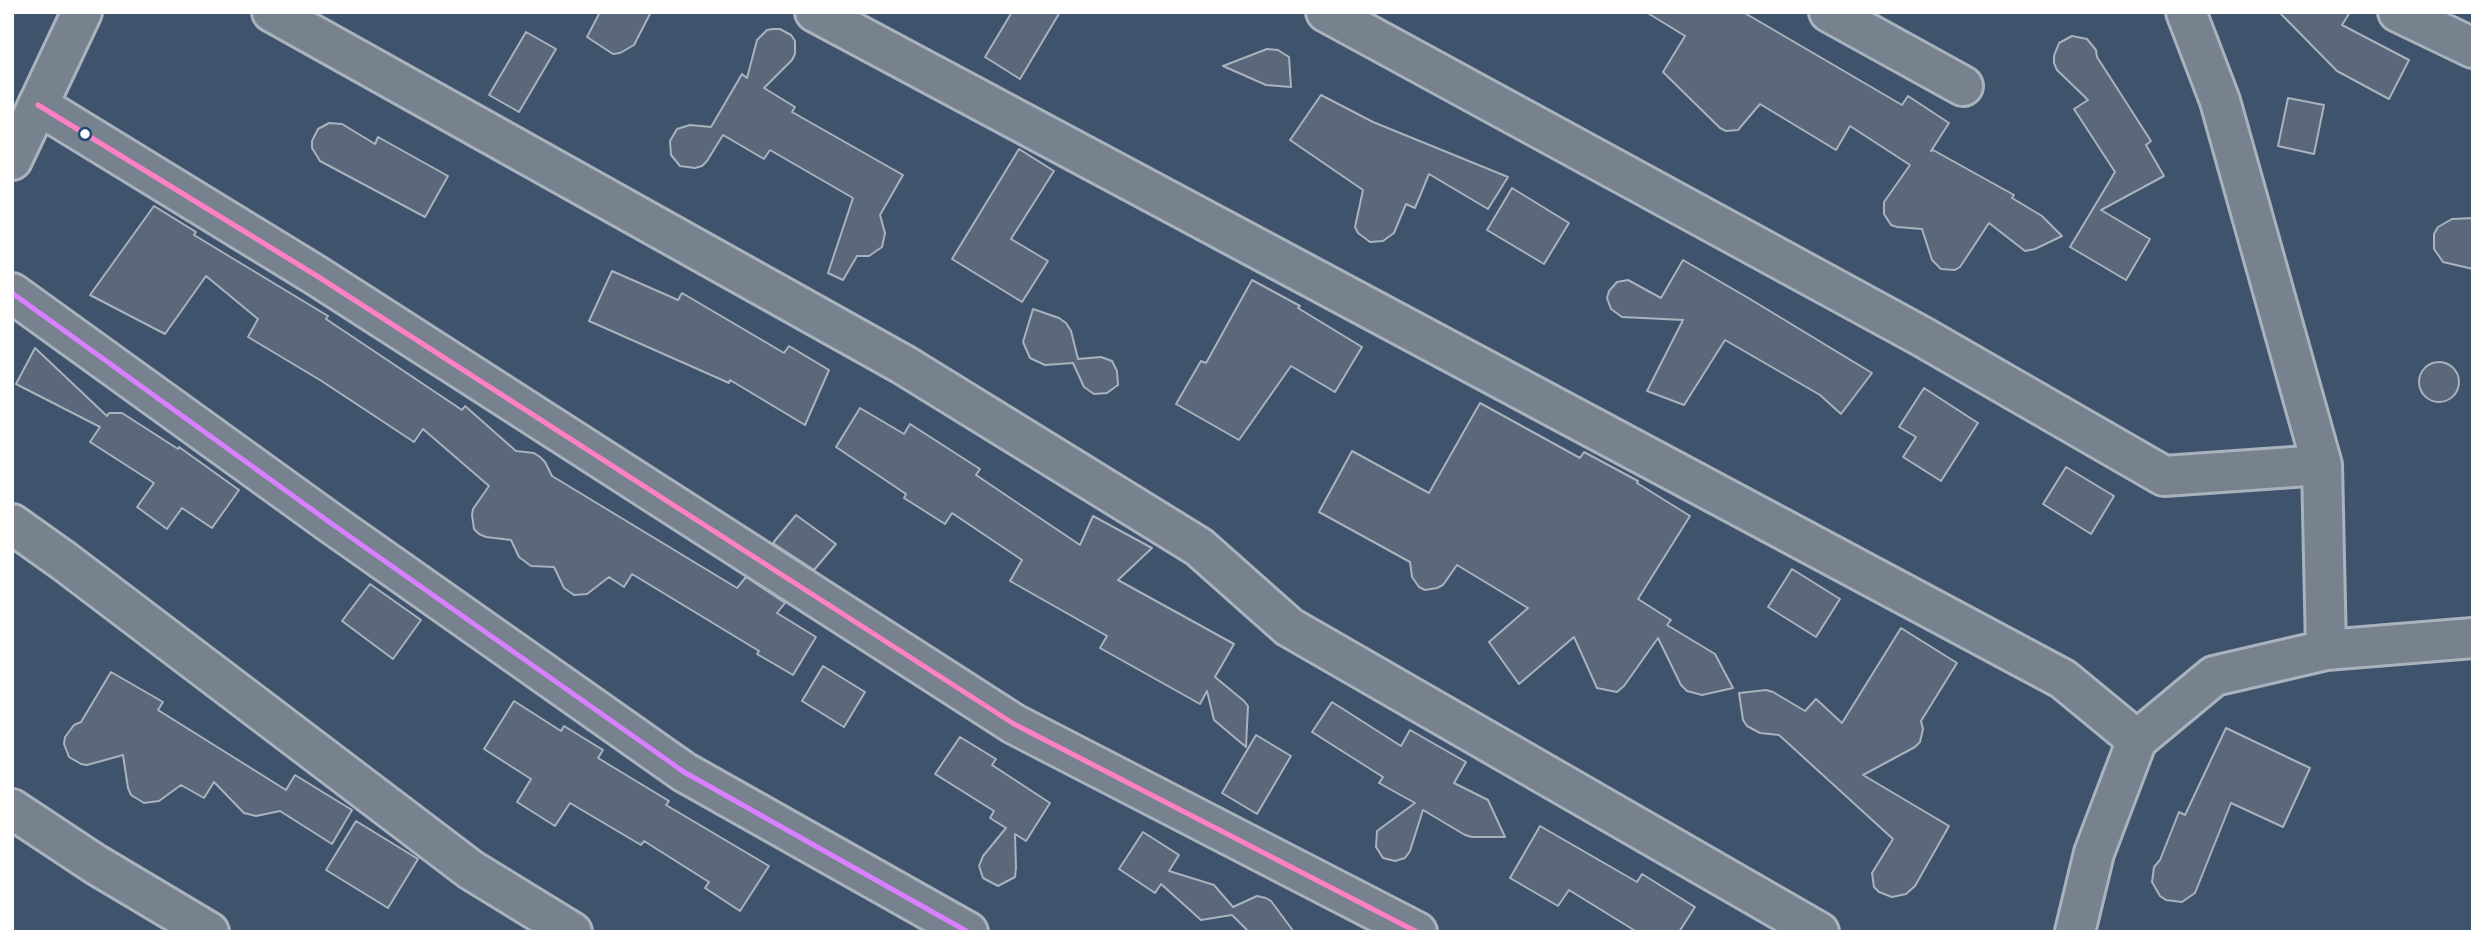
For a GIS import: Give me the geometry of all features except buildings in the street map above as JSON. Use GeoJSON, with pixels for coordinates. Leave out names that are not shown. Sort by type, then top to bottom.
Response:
{"type":"FeatureCollection","features":[{"type":"Feature","properties":{"kind":"street"},"geometry":{"type":"LineString","coordinates":[[12,160],[82,12]]}},
{"type":"Feature","properties":{"kind":"street"},"geometry":{"type":"LineString","coordinates":[[272,12],[904,365],[1199,547],[1289,628],[1819,932]]}},
{"type":"Feature","properties":{"kind":"street"},"geometry":{"type":"LineString","coordinates":[[815,12],[2063,679],[2137,740]]}},
{"type":"Feature","properties":{"kind":"street"},"geometry":{"type":"LineString","coordinates":[[1326,12],[1921,337],[2164,476],[2322,465]]}},
{"type":"Feature","properties":{"kind":"street"},"geometry":{"type":"LineString","coordinates":[[1829,12],[1964,86]]}},
{"type":"Feature","properties":{"kind":"street"},"geometry":{"type":"LineString","coordinates":[[2186,12],[2220,101],[2322,465],[2326,650]]}},
{"type":"Feature","properties":{"kind":"street"},"geometry":{"type":"LineString","coordinates":[[2398,12],[2473,48]]}},
{"type":"Feature","properties":{"kind":"street"},"geometry":{"type":"LineString","coordinates":[[38,104],[317,276],[1014,724],[1417,932]]}},
{"type":"Feature","properties":{"kind":"street"},"geometry":{"type":"LineString","coordinates":[[12,293],[332,524],[684,772],[968,932]]}},
{"type":"Feature","properties":{"kind":"street"},"geometry":{"type":"LineString","coordinates":[[12,524],[471,870],[572,932]]}},
{"type":"Feature","properties":{"kind":"street"},"geometry":{"type":"LineString","coordinates":[[2075,932],[2094,853],[2137,740],[2214,676],[2326,650],[2473,638]]}},
{"type":"Feature","properties":{"kind":"street"},"geometry":{"type":"LineString","coordinates":[[12,809],[95,864],[209,932]]}},
{"type":"Feature","properties":{"kind":"transit line"},"geometry":{"type":"LineString","coordinates":[[38,105],[317,276],[1014,724],[1417,932]]}},
{"type":"Feature","properties":{"kind":"transit line"},"geometry":{"type":"LineString","coordinates":[[12,293],[332,524],[684,772],[968,932]]}}]}
